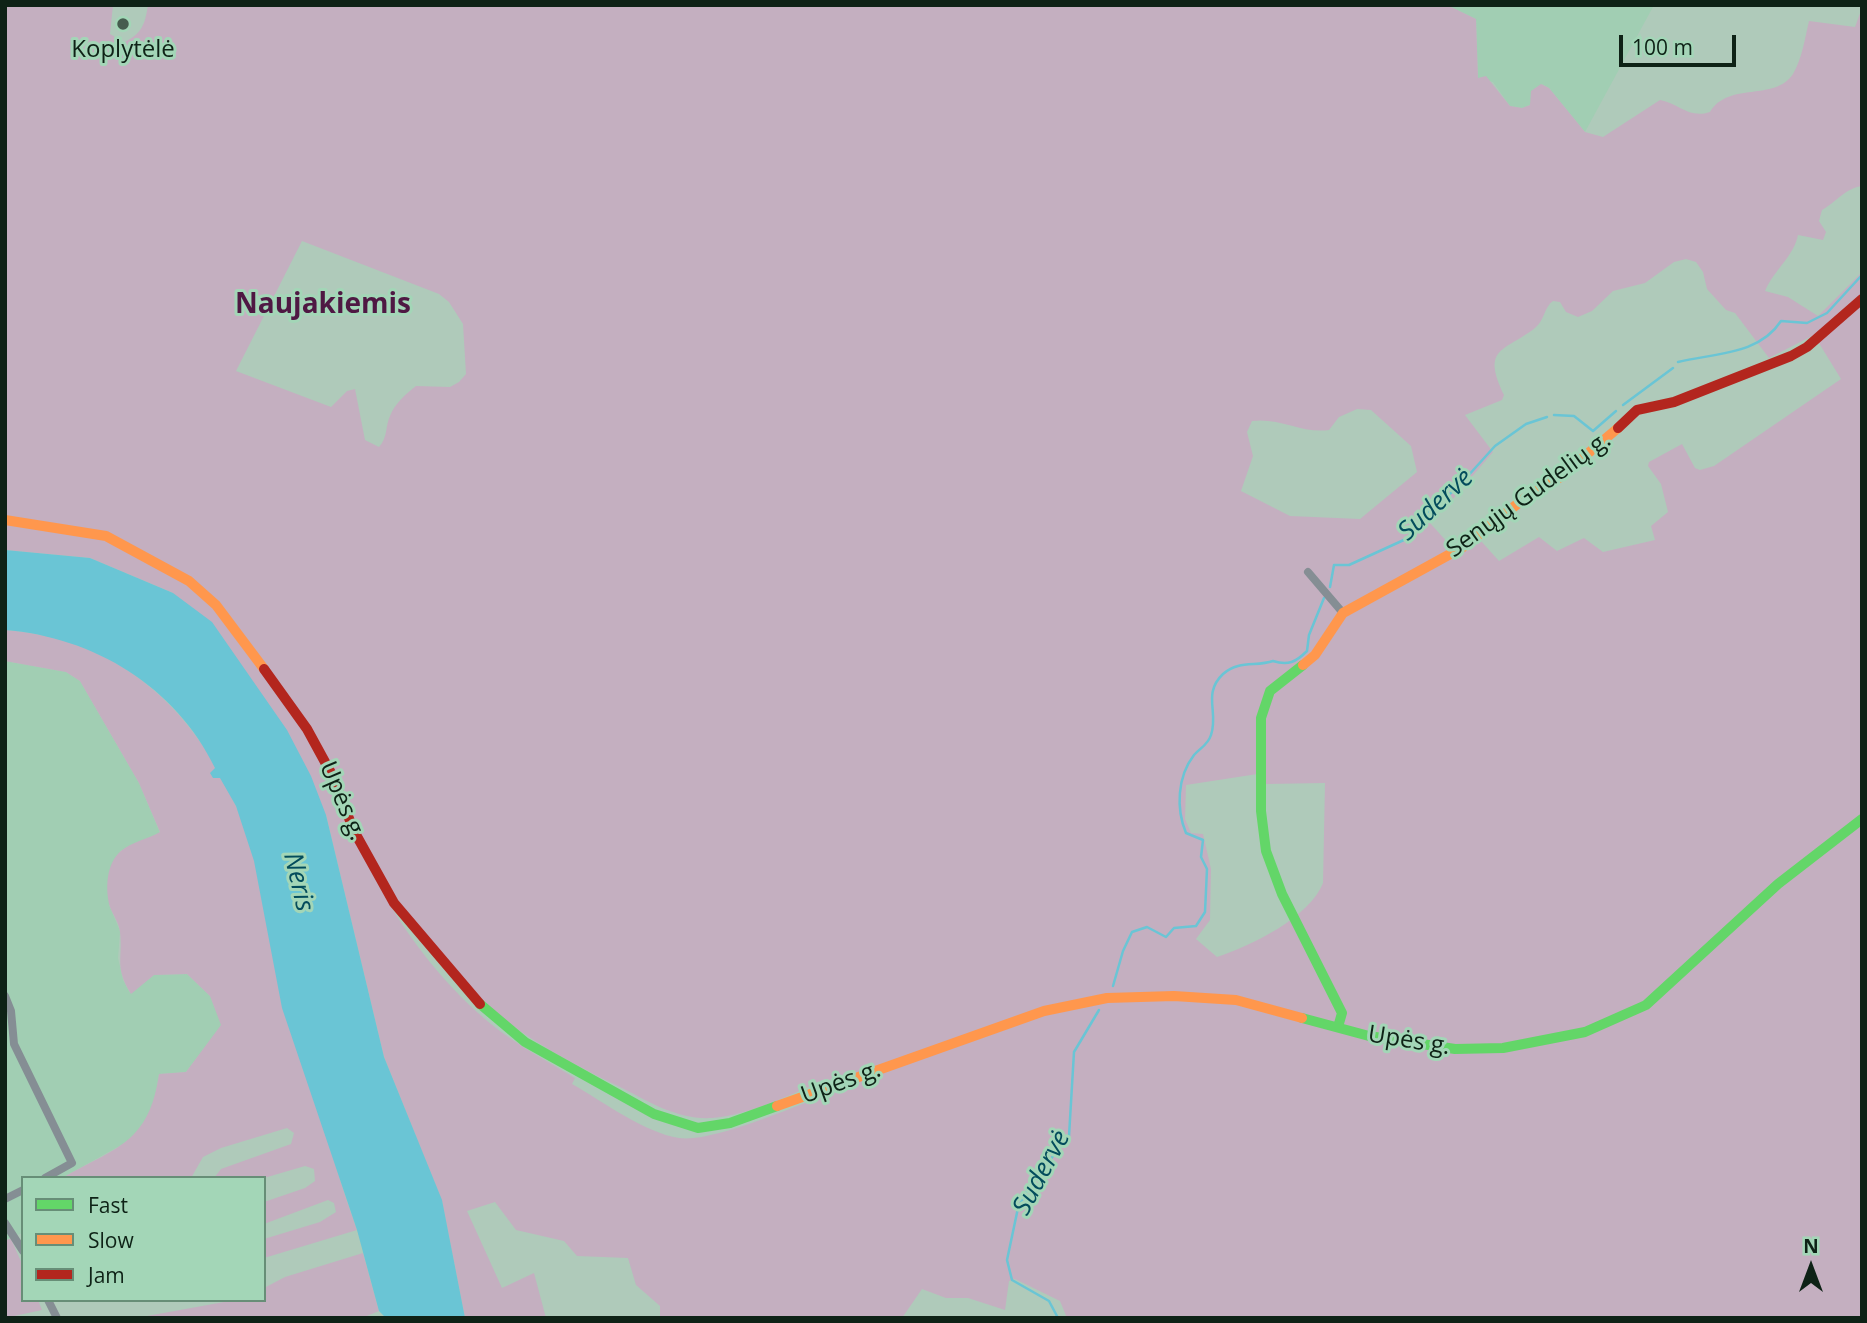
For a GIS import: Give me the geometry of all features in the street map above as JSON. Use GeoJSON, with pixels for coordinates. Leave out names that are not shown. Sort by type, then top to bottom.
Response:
{"type":"FeatureCollection","features":[{"type":"Feature","properties":{"kind":"street","name":"Senųjų Gudelių g."},"geometry":{"type":"LineString","coordinates":[[1339,1027],[1342,1013],[1282,894],[1266,851],[1261,811],[1261,718],[1270,691],[1315,655],[1343,612],[1463,547],[1525,498],[1559,478],[1601,445],[1637,410],[1674,402],[1791,356],[1807,347],[1862,299]]}},
{"type":"Feature","properties":{"kind":"street","name":"Upės g."},"geometry":{"type":"LineString","coordinates":[[5,520],[106,536],[189,581],[216,605],[323,756],[354,831],[394,903],[459,984],[525,1042],[673,1122],[698,1128],[730,1123],[1044,1011],[1093,999],[1174,996],[1236,1000],[1427,1047],[1478,1050],[1551,1041],[1622,1018],[1670,987],[1778,884],[1862,819]]}},
{"type":"Feature","properties":{"kind":"street"},"geometry":{"type":"LineString","coordinates":[[1308,572],[1343,612]]}},
{"type":"Feature","properties":{"kind":"street"},"geometry":{"type":"LineString","coordinates":[[5,996],[11,1011],[15,1044],[72,1163],[49,1176]]}},
{"type":"Feature","properties":{"kind":"street"},"geometry":{"type":"LineString","coordinates":[[5,1199],[21,1191]]}},
{"type":"Feature","properties":{"kind":"street"},"geometry":{"type":"LineString","coordinates":[[5,1223],[21,1248]]}},
{"type":"Feature","properties":{"kind":"street"},"geometry":{"type":"LineString","coordinates":[[49,1302],[57,1318]]}},
{"type":"Feature","properties":{"kind":"shaded area"},"geometry":{"type":"Polygon","coordinates":[[[5,5],[113,5],[110,34],[124,42],[142,28],[148,5],[1447,5],[1476,19],[1478,78],[1486,76],[1510,106],[1522,108],[1530,105],[1531,91],[1541,84],[1549,88],[1585,132],[1603,137],[1660,100],[1696,114],[1703,114],[1710,112],[1728,97],[1775,87],[1793,74],[1799,62],[1809,21],[1855,27],[1862,8],[1862,186],[1846,192],[1822,210],[1819,221],[1826,232],[1823,240],[1798,235],[1792,250],[1765,291],[1788,297],[1818,316],[1862,272],[1862,1318],[1067,1318],[1060,1301],[1015,1279],[1009,1281],[1005,1310],[968,1298],[946,1298],[922,1289],[902,1318],[660,1318],[660,1306],[636,1285],[628,1258],[577,1256],[564,1241],[516,1230],[495,1202],[467,1211],[502,1288],[534,1273],[546,1318],[465,1318],[442,1201],[384,1057],[326,815],[173,593],[90,558],[5,550],[5,5]],[[302,241],[236,371],[331,407],[347,391],[355,389],[365,440],[379,447],[392,411],[408,392],[416,386],[450,387],[466,374],[463,324],[449,302],[439,294],[302,241]],[[1686,259],[1674,262],[1645,283],[1613,291],[1592,311],[1578,317],[1566,312],[1560,302],[1553,301],[1535,328],[1499,352],[1495,368],[1504,395],[1502,400],[1465,415],[1493,452],[1452,500],[1430,517],[1430,523],[1458,554],[1481,541],[1499,561],[1539,537],[1557,551],[1584,538],[1603,552],[1655,540],[1651,526],[1668,512],[1661,484],[1648,466],[1649,462],[1682,444],[1695,468],[1700,470],[1714,466],[1841,379],[1814,335],[1769,358],[1735,313],[1726,310],[1707,289],[1703,272],[1696,262],[1686,259]],[[1357,409],[1339,417],[1329,430],[1319,431],[1272,421],[1252,421],[1247,432],[1253,456],[1241,491],[1290,516],[1360,519],[1417,472],[1411,446],[1371,410],[1357,409]],[[1264,773],[1186,785],[1185,819],[1191,833],[1203,834],[1211,869],[1210,920],[1196,939],[1217,957],[1246,946],[1278,929],[1306,907],[1323,883],[1325,783],[1266,784],[1264,773]],[[369,866],[390,906],[431,963],[488,1022],[524,1048],[575,1078],[572,1084],[652,1130],[679,1138],[713,1135],[835,1092],[828,1079],[772,1103],[727,1116],[700,1118],[666,1109],[563,1058],[505,1020],[483,1001],[443,958],[369,866]]]}},
{"type":"Feature","properties":{"kind":"shaded area"},"geometry":{"type":"Polygon","coordinates":[[[1447,5],[1654,5],[1585,132],[1549,88],[1542,84],[1530,105],[1522,108],[1510,106],[1493,82],[1478,78],[1476,19],[1447,5]]]}},
{"type":"Feature","properties":{"kind":"shaded area"},"geometry":{"type":"Polygon","coordinates":[[[5,630],[46,636],[83,647],[116,663],[146,684],[173,709],[218,770],[236,806],[252,848],[309,1075],[357,1230],[266,1257],[266,1238],[320,1222],[336,1212],[334,1203],[328,1200],[266,1223],[266,1201],[305,1188],[315,1181],[314,1169],[305,1166],[266,1177],[216,1176],[221,1169],[291,1144],[294,1133],[287,1128],[221,1148],[203,1157],[192,1176],[66,1176],[127,1140],[147,1115],[159,1074],[186,1072],[221,1025],[210,996],[187,974],[154,975],[131,994],[121,969],[120,932],[108,900],[108,877],[112,862],[121,851],[160,832],[139,783],[80,681],[66,672],[5,661],[5,630]]]}},
{"type":"Feature","properties":{"kind":"shaded area"},"geometry":{"type":"Polygon","coordinates":[[[5,661],[66,672],[80,681],[139,783],[160,833],[120,851],[109,905],[120,931],[118,958],[123,980],[130,993],[154,975],[187,974],[210,996],[222,1025],[186,1072],[159,1074],[155,1099],[146,1123],[132,1139],[66,1176],[21,1176],[21,1233],[5,1240],[5,661]]]}},
{"type":"Feature","properties":{"kind":"shaded area"},"geometry":{"type":"Polygon","coordinates":[[[11,1239],[21,1262],[21,1302],[39,1302],[42,1310],[5,1318],[5,1240],[11,1239]]]}},
{"type":"Feature","properties":{"kind":"shaded area"},"geometry":{"type":"Polygon","coordinates":[[[363,1253],[379,1311],[362,1318],[136,1318],[224,1302],[266,1302],[266,1287],[285,1277],[363,1253]]]}},
{"type":"Feature","properties":{"kind":"water","name":"Neris"},"geometry":{"type":"Polygon","coordinates":[[[5,550],[90,558],[173,593],[212,622],[287,730],[311,776],[326,815],[384,1057],[442,1200],[465,1318],[386,1318],[379,1311],[357,1230],[282,1008],[254,861],[236,806],[220,778],[213,778],[210,773],[215,768],[178,713],[129,671],[70,643],[5,630],[5,550]]]}},
{"type":"Feature","properties":{"kind":"waterway","name":"Sudervė"},"geometry":{"type":"LineString","coordinates":[[1678,362],[1748,347],[1772,332],[1781,321],[1807,323],[1827,313],[1862,275]]}},
{"type":"Feature","properties":{"kind":"waterway","name":"Sudervė"},"geometry":{"type":"LineString","coordinates":[[1623,405],[1673,368]]}},
{"type":"Feature","properties":{"kind":"waterway","name":"Sudervė"},"geometry":{"type":"LineString","coordinates":[[1554,415],[1574,416],[1593,431],[1616,411]]}},
{"type":"Feature","properties":{"kind":"waterway","name":"Sudervė"},"geometry":{"type":"LineString","coordinates":[[1330,587],[1334,565],[1349,565],[1406,539],[1414,532],[1423,516],[1457,488],[1495,446],[1526,424],[1547,417]]}},
{"type":"Feature","properties":{"kind":"waterway","name":"Sudervė"},"geometry":{"type":"LineString","coordinates":[[1113,986],[1123,951],[1132,932],[1147,927],[1166,937],[1174,928],[1196,926],[1205,912],[1207,869],[1201,857],[1203,840],[1186,833],[1181,814],[1180,793],[1188,764],[1211,735],[1212,696],[1217,681],[1223,674],[1241,665],[1273,661],[1287,663],[1299,658],[1307,651],[1309,635],[1324,598]]}},
{"type":"Feature","properties":{"kind":"waterway","name":"Sudervė"},"geometry":{"type":"LineString","coordinates":[[1058,1318],[1049,1301],[1012,1280],[1007,1260],[1018,1208],[1030,1185],[1069,1136],[1074,1052],[1099,1010]]}},
{"type":"Feature","properties":{"kind":"traffic: fast"},"geometry":{"type":"LineString","coordinates":[[1303,665],[1270,691],[1261,718],[1261,811],[1266,851],[1282,894],[1342,1013],[1338,1027]]}},
{"type":"Feature","properties":{"kind":"traffic: fast"},"geometry":{"type":"LineString","coordinates":[[1302,1018],[1369,1036],[1455,1049],[1503,1048],[1585,1032],[1646,1005],[1778,884],[1862,819]]}},
{"type":"Feature","properties":{"kind":"traffic: fast"},"geometry":{"type":"LineString","coordinates":[[480,1004],[525,1042],[654,1114],[698,1128],[730,1123],[777,1106]]}},
{"type":"Feature","properties":{"kind":"traffic: slow"},"geometry":{"type":"LineString","coordinates":[[1303,665],[1315,655],[1343,613],[1463,547],[1525,498],[1559,478],[1618,428]]}},
{"type":"Feature","properties":{"kind":"traffic: slow"},"geometry":{"type":"LineString","coordinates":[[5,520],[106,536],[189,581],[216,605],[264,669]]}},
{"type":"Feature","properties":{"kind":"traffic: slow"},"geometry":{"type":"LineString","coordinates":[[777,1106],[1044,1011],[1107,998],[1174,996],[1236,1000],[1302,1018]]}},
{"type":"Feature","properties":{"kind":"traffic: jam"},"geometry":{"type":"LineString","coordinates":[[1618,428],[1637,410],[1674,402],[1791,356],[1807,347],[1862,299]]}},
{"type":"Feature","properties":{"kind":"traffic: jam"},"geometry":{"type":"LineString","coordinates":[[264,669],[307,729],[331,773],[354,831],[394,903],[480,1004]]}},
{"type":"Feature","properties":{"kind":"place","name":"Koplytėlė"},"geometry":{"type":"Point","coordinates":[123,24]}},
{"type":"Feature","properties":{"kind":"district","name":"Naujakiemis"},"geometry":{"type":"Point","coordinates":[323,305]}}]}
